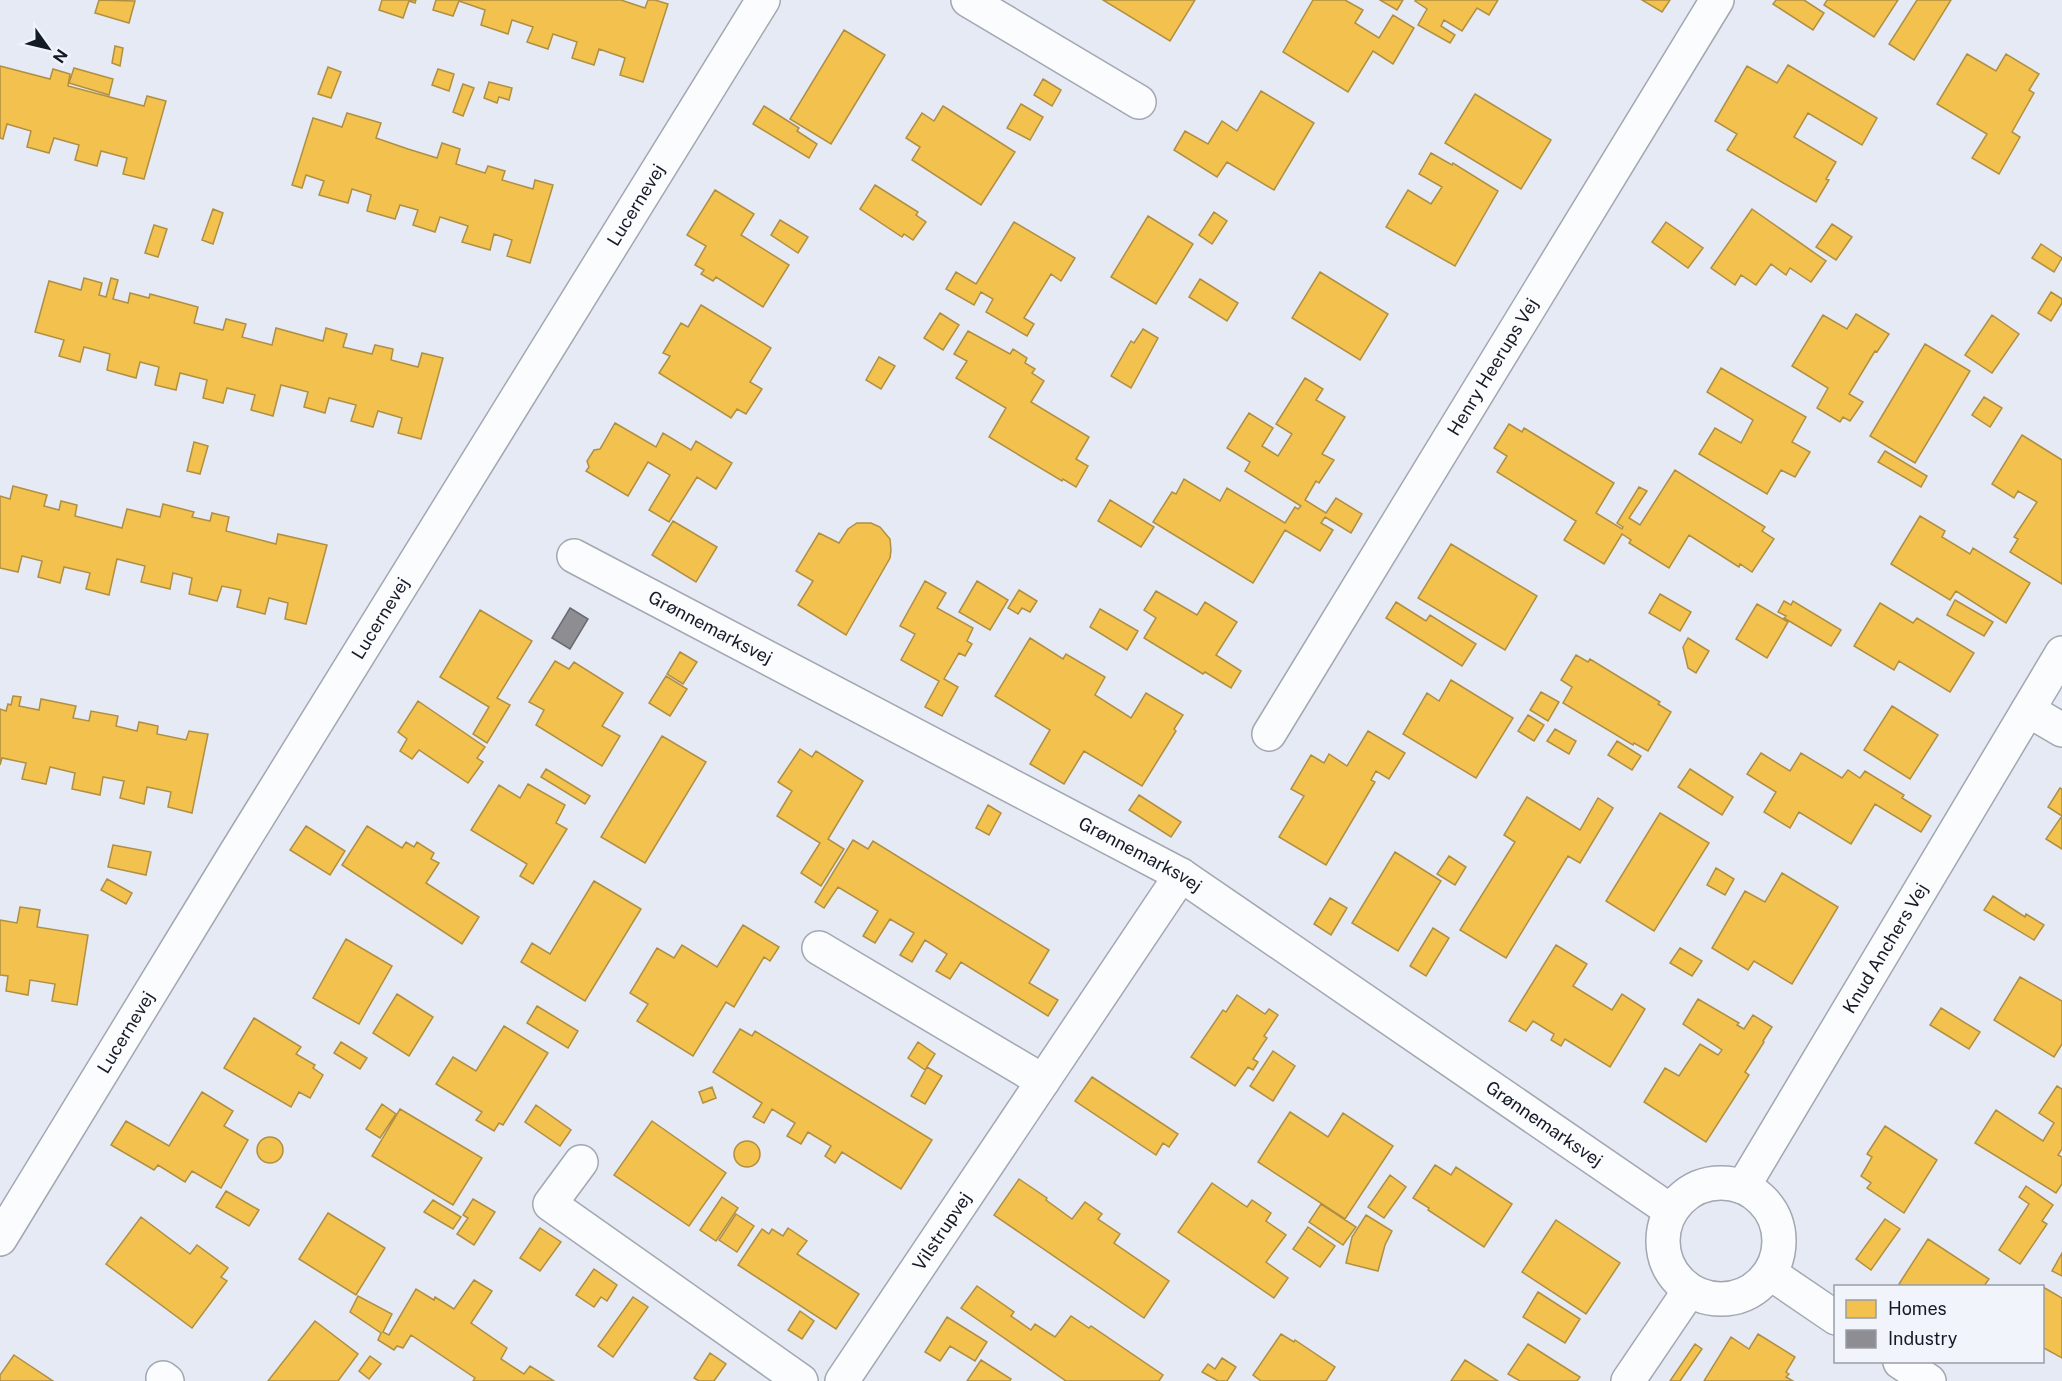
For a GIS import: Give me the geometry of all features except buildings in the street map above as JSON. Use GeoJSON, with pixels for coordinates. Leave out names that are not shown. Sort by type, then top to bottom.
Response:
{"type":"FeatureCollection","features":[{"type":"Feature","properties":{"kind":"street","name":"Lucernevej"},"geometry":{"type":"LineString","coordinates":[[0,1239],[763,0]]}},
{"type":"Feature","properties":{"kind":"street"},"geometry":{"type":"LineString","coordinates":[[968,0],[1139,102]]}},
{"type":"Feature","properties":{"kind":"street","name":"Henry Heerups Vej"},"geometry":{"type":"LineString","coordinates":[[1269,734],[1717,0]]}},
{"type":"Feature","properties":{"kind":"street","name":"Grønnemarksvej"},"geometry":{"type":"LineString","coordinates":[[574,556],[1181,875],[1671,1211]]}},
{"type":"Feature","properties":{"kind":"street","name":"Knud Anchers Vej"},"geometry":{"type":"LineString","coordinates":[[1743,1187],[2062,653]]}},
{"type":"Feature","properties":{"kind":"street"},"geometry":{"type":"LineString","coordinates":[[2028,710],[2062,730]]}},
{"type":"Feature","properties":{"kind":"street","name":"Vilstrupvej"},"geometry":{"type":"LineString","coordinates":[[842,1381],[1181,875]]}},
{"type":"Feature","properties":{"kind":"street"},"geometry":{"type":"LineString","coordinates":[[819,948],[1043,1081]]}},
{"type":"Feature","properties":{"kind":"street"},"geometry":{"type":"LineString","coordinates":[[581,1162],[550,1204],[801,1381]]}},
{"type":"Feature","properties":{"kind":"street"},"geometry":{"type":"LineString","coordinates":[[1722,1183],[1743,1187],[1760,1197],[1773,1214],[1779,1233],[1779,1254],[1770,1273],[1755,1290],[1734,1299],[1710,1299],[1689,1291],[1673,1275],[1664,1255],[1664,1232],[1671,1211],[1684,1196],[1702,1186],[1722,1183]]}},
{"type":"Feature","properties":{"kind":"street"},"geometry":{"type":"LineString","coordinates":[[1770,1273],[1834,1316]]}},
{"type":"Feature","properties":{"kind":"street"},"geometry":{"type":"LineString","coordinates":[[1628,1381],[1689,1291]]}},
{"type":"Feature","properties":{"kind":"street"},"geometry":{"type":"LineString","coordinates":[[1902,1363],[1929,1381]]}}]}
